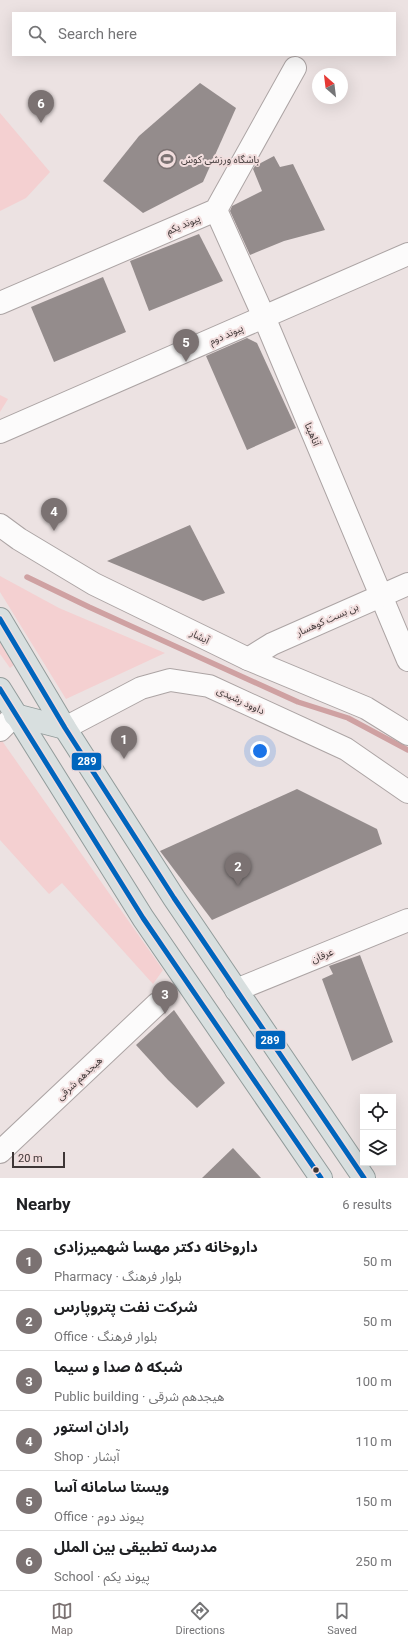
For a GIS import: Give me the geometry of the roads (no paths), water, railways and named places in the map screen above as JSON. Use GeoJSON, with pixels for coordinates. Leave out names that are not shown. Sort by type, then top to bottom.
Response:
{"type":"FeatureCollection","features":[{"type":"Feature","properties":{"kind":"main road"},"geometry":{"type":"LineString","coordinates":[[0,619],[65,728],[174,898],[364,1178]]}},
{"type":"Feature","properties":{"kind":"main road"},"geometry":{"type":"LineString","coordinates":[[0,689],[8,723],[320,1178]]}},
{"type":"Feature","properties":{"kind":"main road"},"geometry":{"type":"LineString","coordinates":[[8,723],[65,728]]}},
{"type":"Feature","properties":{"kind":"street"},"geometry":{"type":"LineString","coordinates":[[216,210],[295,68]]}},
{"type":"Feature","properties":{"kind":"street","name":"پیوند یکم"},"geometry":{"type":"LineString","coordinates":[[0,303],[216,210]]}},
{"type":"Feature","properties":{"kind":"street","name":"آناهیتا"},"geometry":{"type":"LineString","coordinates":[[216,210],[264,317],[408,660]]}},
{"type":"Feature","properties":{"kind":"street","name":"پیوند دوم"},"geometry":{"type":"LineString","coordinates":[[0,432],[408,254]]}},
{"type":"Feature","properties":{"kind":"street","name":"آبشار"},"geometry":{"type":"LineString","coordinates":[[0,524],[19,539],[94,584],[248,659],[366,708],[408,734]]}},
{"type":"Feature","properties":{"kind":"street","name":"بن بست کوهسار"},"geometry":{"type":"LineString","coordinates":[[248,659],[272,644],[408,584]]}},
{"type":"Feature","properties":{"kind":"street","name":"داوود رشیدی"},"geometry":{"type":"LineString","coordinates":[[65,728],[141,688],[170,680],[209,686],[346,749],[408,792]]}},
{"type":"Feature","properties":{"kind":"street","name":"عرفان"},"geometry":{"type":"LineString","coordinates":[[236,990],[408,920]]}},
{"type":"Feature","properties":{"kind":"street","name":"هیجدهم شرقی"},"geometry":{"type":"LineString","coordinates":[[0,1152],[157,1004]]}},
{"type":"Feature","properties":{"kind":"waterway"},"geometry":{"type":"LineString","coordinates":[[27,577],[89,607],[298,702],[348,718],[408,750]]}},
{"type":"Feature","properties":{"kind":"place","name":"مدرسه تطبیقی بین الملل"},"geometry":{"type":"Point","coordinates":[41,123]}},
{"type":"Feature","properties":{"kind":"place","name":"باشگاه ورزشی کوش"},"geometry":{"type":"Point","coordinates":[167,159]}},
{"type":"Feature","properties":{"kind":"place","name":"ویستا سامانه آسا"},"geometry":{"type":"Point","coordinates":[186,362]}},
{"type":"Feature","properties":{"kind":"place","name":"رادان استور"},"geometry":{"type":"Point","coordinates":[54,531]}},
{"type":"Feature","properties":{"kind":"place","name":"داروخانه دکتر مهسا شهمیرزادی"},"geometry":{"type":"Point","coordinates":[124,759]}},
{"type":"Feature","properties":{"kind":"place","name":"شرکت نفت پتروپارس"},"geometry":{"type":"Point","coordinates":[238,886]}},
{"type":"Feature","properties":{"kind":"place","name":"شبکه ۵ صدا و سیما"},"geometry":{"type":"Point","coordinates":[165,1014]}}]}
